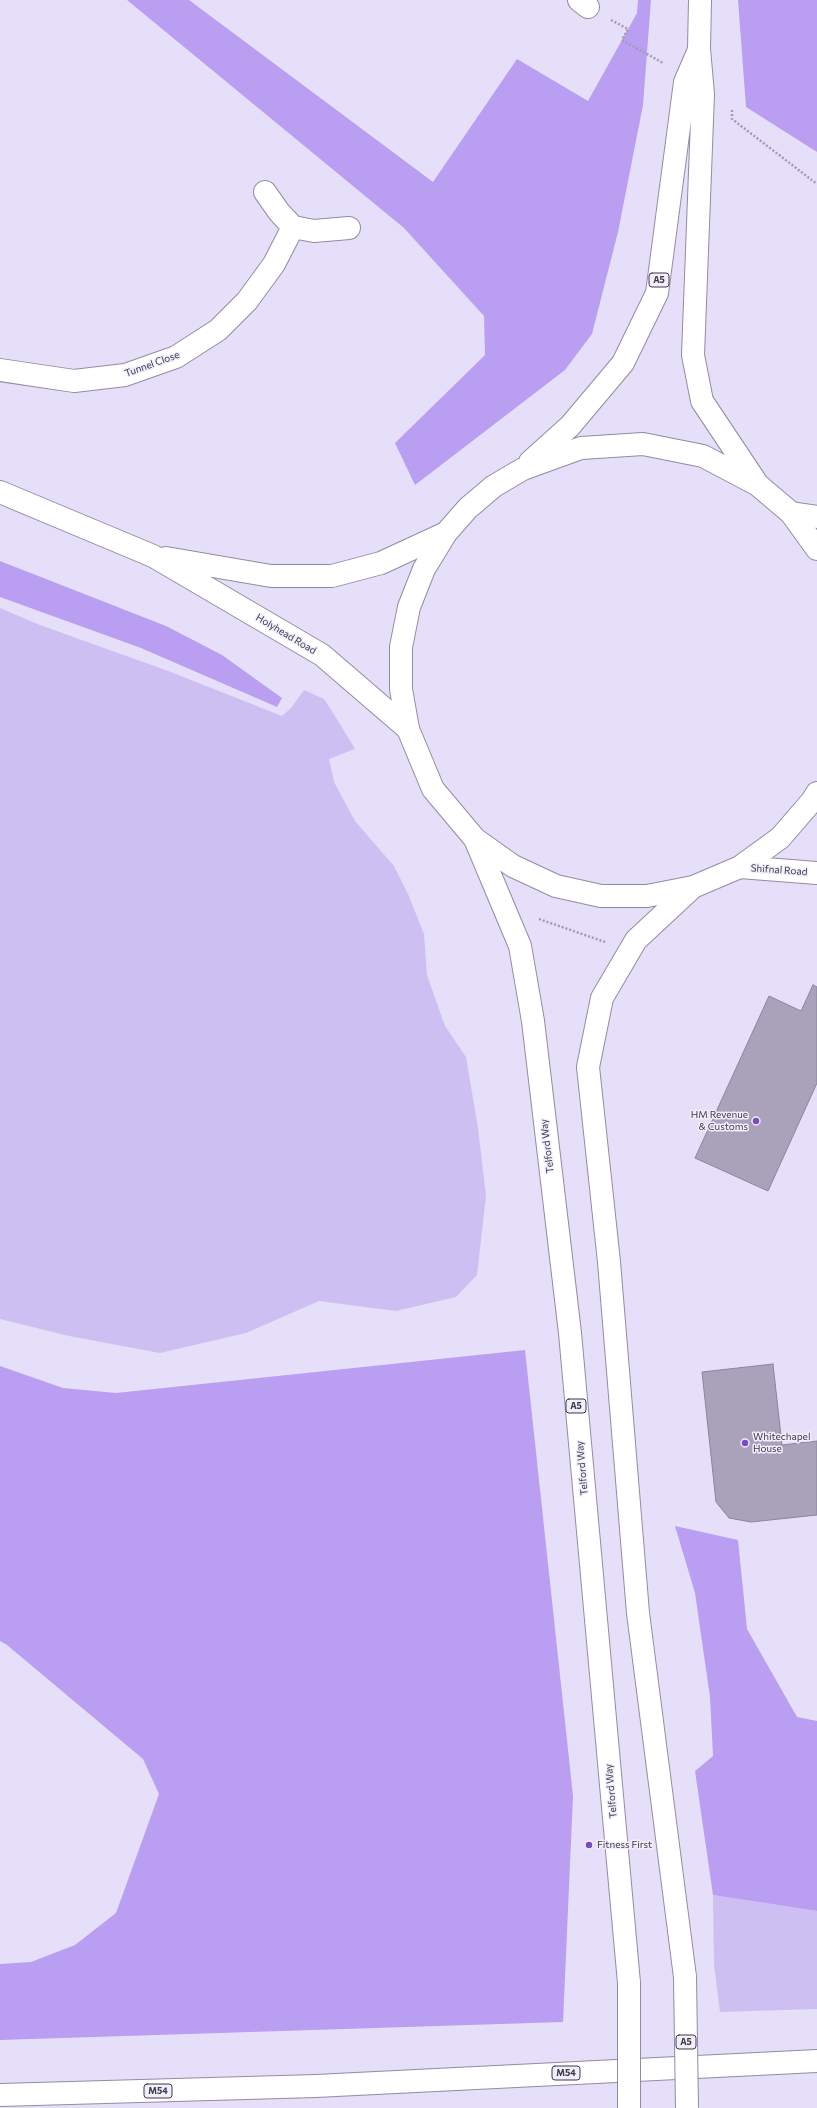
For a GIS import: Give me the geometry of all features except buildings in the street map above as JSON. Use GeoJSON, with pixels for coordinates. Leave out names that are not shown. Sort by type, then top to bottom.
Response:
{"type":"FeatureCollection","features":[{"type":"Feature","properties":{"kind":"main road","name":"A5"},"geometry":{"type":"LineString","coordinates":[[700,0],[699,49],[703,94],[693,355],[702,400],[758,485]]}},
{"type":"Feature","properties":{"kind":"main road","name":"A5"},"geometry":{"type":"LineString","coordinates":[[523,469],[570,426],[623,363],[657,293],[685,82],[699,49]]}},
{"type":"Feature","properties":{"kind":"main road"},"geometry":{"type":"LineString","coordinates":[[265,192],[279,212],[293,227],[314,231],[350,228]]}},
{"type":"Feature","properties":{"kind":"main road","name":"Tunnel Close"},"geometry":{"type":"LineString","coordinates":[[0,370],[74,381],[125,375],[176,357],[218,330],[247,301],[274,264],[293,227]]}},
{"type":"Feature","properties":{"kind":"main road"},"geometry":{"type":"LineString","coordinates":[[817,549],[791,513],[758,485],[704,456],[643,444],[581,448],[523,469],[494,486],[468,508],[446,534],[424,569],[409,607],[401,647],[401,689],[408,729],[433,789],[475,839],[513,866],[556,886],[593,894],[647,896],[693,887],[740,867],[780,838],[812,801],[817,793]]}},
{"type":"Feature","properties":{"kind":"main road","name":"Holyhead Road"},"geometry":{"type":"LineString","coordinates":[[0,492],[153,556],[322,655],[408,729]]}},
{"type":"Feature","properties":{"kind":"main road"},"geometry":{"type":"LineString","coordinates":[[791,513],[817,517]]}},
{"type":"Feature","properties":{"kind":"main road","name":"Holyhead Road"},"geometry":{"type":"LineString","coordinates":[[153,556],[271,576],[332,576],[381,563],[446,534]]}},
{"type":"Feature","properties":{"kind":"main road","name":"Telford Way"},"geometry":{"type":"LineString","coordinates":[[475,839],[520,946],[532,1021],[570,1333],[629,1983],[629,2108]]}},
{"type":"Feature","properties":{"kind":"main road","name":"Shifnal Road"},"geometry":{"type":"LineString","coordinates":[[740,867],[817,873]]}},
{"type":"Feature","properties":{"kind":"main road","name":"A5"},"geometry":{"type":"LineString","coordinates":[[687,2108],[685,1977],[638,1613],[609,1262],[588,1066],[602,998],[627,955],[636,940],[693,887]]}},
{"type":"Feature","properties":{"kind":"main road","name":"M54"},"geometry":{"type":"LineString","coordinates":[[0,2095],[316,2086],[817,2061]]}},
{"type":"Feature","properties":{"kind":"path"},"geometry":{"type":"LineString","coordinates":[[584,4],[628,29],[622,40],[668,65]]}},
{"type":"Feature","properties":{"kind":"path"},"geometry":{"type":"LineString","coordinates":[[732,105],[732,118],[817,184]]}},
{"type":"Feature","properties":{"kind":"path"},"geometry":{"type":"LineString","coordinates":[[511,925],[531,916],[607,942],[627,955]]}},
{"type":"Feature","properties":{"kind":"shaded area"},"geometry":{"type":"Polygon","coordinates":[[[127,0],[189,0],[433,182],[517,59],[588,101],[637,13],[638,0],[651,0],[643,105],[618,232],[592,334],[565,370],[415,485],[395,443],[485,355],[484,316],[404,228],[127,0]]]}},
{"type":"Feature","properties":{"kind":"shaded area"},"geometry":{"type":"Polygon","coordinates":[[[738,0],[817,0],[817,152],[746,107],[738,0]]]}},
{"type":"Feature","properties":{"kind":"shaded area"},"geometry":{"type":"Polygon","coordinates":[[[0,561],[166,626],[222,655],[282,698],[277,707],[141,648],[0,597],[0,561]]]}},
{"type":"Feature","properties":{"kind":"shaded area"},"geometry":{"type":"Polygon","coordinates":[[[0,608],[40,625],[171,672],[282,716],[291,708],[304,690],[324,699],[355,749],[329,759],[334,782],[355,821],[394,866],[408,894],[424,934],[427,975],[445,1026],[466,1057],[478,1128],[486,1196],[477,1275],[456,1297],[396,1311],[319,1301],[246,1333],[160,1353],[69,1336],[0,1319],[0,608]]]}},
{"type":"Feature","properties":{"kind":"shaded area"},"geometry":{"type":"Polygon","coordinates":[[[525,1350],[573,1796],[563,2022],[0,2040],[0,1964],[31,1962],[75,1945],[116,1913],[159,1794],[143,1759],[7,1645],[0,1641],[0,1366],[63,1388],[116,1393],[525,1350]]]}},
{"type":"Feature","properties":{"kind":"shaded area"},"geometry":{"type":"Polygon","coordinates":[[[675,1526],[738,1540],[747,1629],[797,1717],[817,1721],[817,1911],[713,1895],[695,1771],[713,1756],[710,1697],[695,1593],[675,1526]]]}},
{"type":"Feature","properties":{"kind":"shaded area"},"geometry":{"type":"Polygon","coordinates":[[[713,1895],[817,1911],[817,2009],[720,2012],[714,1965],[713,1895]]]}},
{"type":"Feature","properties":{"kind":"place","name":"HM Revenue & Customs"},"geometry":{"type":"Point","coordinates":[756,1121]}},
{"type":"Feature","properties":{"kind":"place","name":"Whitechapel House"},"geometry":{"type":"Point","coordinates":[745,1443]}},
{"type":"Feature","properties":{"kind":"place","name":"Fitness First"},"geometry":{"type":"Point","coordinates":[589,1845]}}]}
